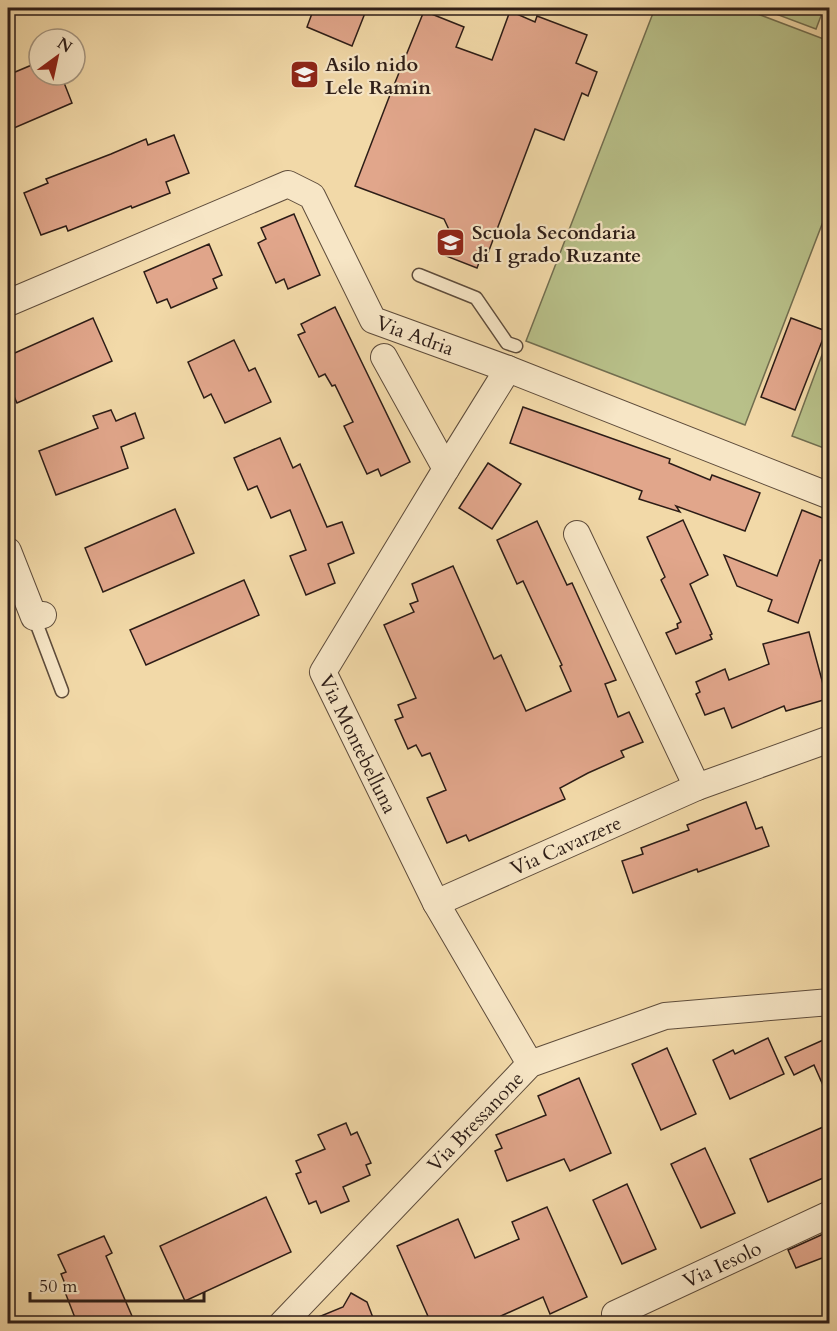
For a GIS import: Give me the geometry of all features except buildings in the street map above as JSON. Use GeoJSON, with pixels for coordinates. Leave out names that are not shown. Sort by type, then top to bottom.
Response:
{"type":"FeatureCollection","features":[{"type":"Feature","properties":{"kind":"street","name":"Via Adria"},"geometry":{"type":"LineString","coordinates":[[8,303],[288,184],[312,196],[374,320],[514,352],[830,496]]}},
{"type":"Feature","properties":{"kind":"street","name":"Via Montebelluna"},"geometry":{"type":"LineString","coordinates":[[514,352],[323,672],[436,903],[530,1064]]}},
{"type":"Feature","properties":{"kind":"street"},"geometry":{"type":"LineString","coordinates":[[384,357],[446,469]]}},
{"type":"Feature","properties":{"kind":"street"},"geometry":{"type":"LineString","coordinates":[[577,534],[697,788]]}},
{"type":"Feature","properties":{"kind":"street"},"geometry":{"type":"LineString","coordinates":[[8,551],[39,616]]}},
{"type":"Feature","properties":{"kind":"street","name":"Via Cavarzere"},"geometry":{"type":"LineString","coordinates":[[436,903],[697,788],[830,739]]}},
{"type":"Feature","properties":{"kind":"street","name":"Via Bressanone"},"geometry":{"type":"LineString","coordinates":[[282,1323],[530,1064],[665,1016],[830,1002]]}},
{"type":"Feature","properties":{"kind":"street","name":"Via Iesolo"},"geometry":{"type":"LineString","coordinates":[[615,1314],[830,1214]]}},
{"type":"Feature","properties":{"kind":"lane"},"geometry":{"type":"LineString","coordinates":[[419,275],[476,298],[514,352]]}},
{"type":"Feature","properties":{"kind":"lane"},"geometry":{"type":"LineString","coordinates":[[39,616],[62,691]]}},
{"type":"Feature","properties":{"kind":"green space"},"geometry":{"type":"Polygon","coordinates":[[[655,8],[742,8],[829,41],[829,206],[745,425],[526,341],[655,8]]]}},
{"type":"Feature","properties":{"kind":"green space"},"geometry":{"type":"Polygon","coordinates":[[[760,8],[824,8],[816,29],[760,8]]]}},
{"type":"Feature","properties":{"kind":"green space"},"geometry":{"type":"Polygon","coordinates":[[[829,336],[829,450],[792,436],[829,336]]]}},
{"type":"Feature","properties":{"kind":"place","name":"Asilo nido Lele Ramin"},"geometry":{"type":"Point","coordinates":[304,75]}},
{"type":"Feature","properties":{"kind":"place","name":"Scuola Secondaria di I grado Ruzante"},"geometry":{"type":"Point","coordinates":[451,243]}}]}
